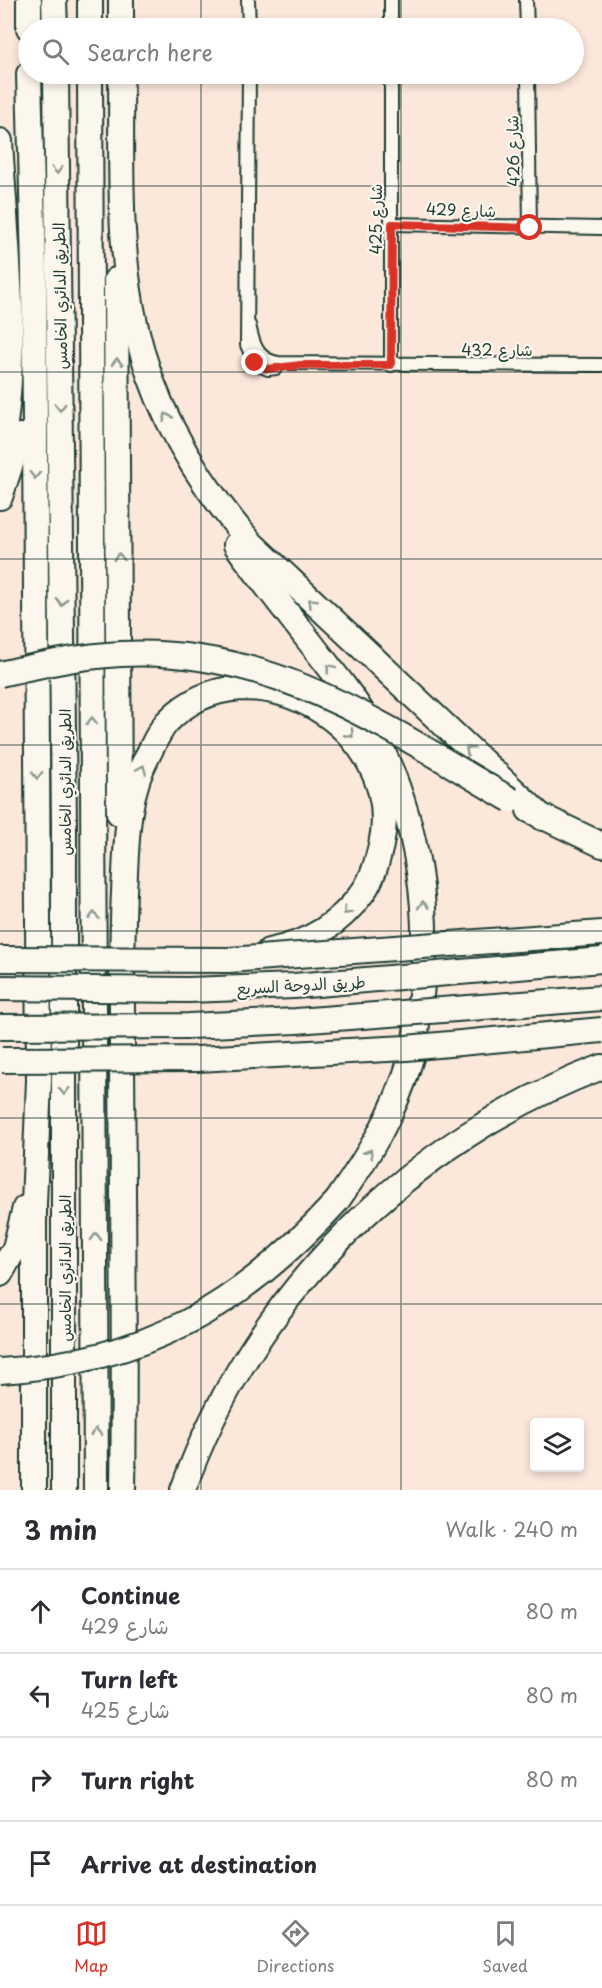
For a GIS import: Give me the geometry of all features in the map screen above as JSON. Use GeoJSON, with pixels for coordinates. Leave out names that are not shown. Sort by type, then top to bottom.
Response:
{"type":"FeatureCollection","features":[{"type":"Feature","properties":{"kind":"highway"},"geometry":{"type":"LineString","coordinates":[[29,0],[29,18]]}},
{"type":"Feature","properties":{"kind":"highway"},"geometry":{"type":"LineString","coordinates":[[54,0],[55,18]]}},
{"type":"Feature","properties":{"kind":"highway"},"geometry":{"type":"LineString","coordinates":[[90,0],[90,18]]}},
{"type":"Feature","properties":{"kind":"highway"},"geometry":{"type":"LineString","coordinates":[[121,0],[121,18]]}},
{"type":"Feature","properties":{"kind":"highway"},"geometry":{"type":"LineString","coordinates":[[29,84],[34,269],[39,1080],[34,1204],[34,1490]]}},
{"type":"Feature","properties":{"kind":"highway","name":"الطريق الدائري الخامس"},"geometry":{"type":"LineString","coordinates":[[56,84],[64,813],[64,1490]]}},
{"type":"Feature","properties":{"kind":"highway","name":"الطريق الدائري الخامس"},"geometry":{"type":"LineString","coordinates":[[90,84],[96,1490]]}},
{"type":"Feature","properties":{"kind":"highway"},"geometry":{"type":"LineString","coordinates":[[0,1371],[82,1361],[148,1341],[194,1320],[243,1290],[274,1265],[337,1201],[378,1138],[411,1060],[422,995],[425,937],[422,877],[414,837],[397,787],[373,731],[340,680],[226,531],[202,491],[158,398],[136,327],[127,268],[121,84]]}},
{"type":"Feature","properties":{"kind":"highway"},"geometry":{"type":"LineString","coordinates":[[0,141],[7,257],[10,377],[8,415],[0,454]]}},
{"type":"Feature","properties":{"kind":"highway"},"geometry":{"type":"LineString","coordinates":[[122,167],[117,220],[116,271],[122,909],[123,1490]]}},
{"type":"Feature","properties":{"kind":"highway"},"geometry":{"type":"LineString","coordinates":[[0,497],[18,444],[24,412],[34,269]]}},
{"type":"Feature","properties":{"kind":"highway"},"geometry":{"type":"LineString","coordinates":[[186,456],[217,503],[250,542],[543,818]]}},
{"type":"Feature","properties":{"kind":"highway"},"geometry":{"type":"LineString","coordinates":[[0,674],[78,658],[122,654],[194,657],[258,669],[296,682],[358,711],[543,818],[602,845]]}},
{"type":"Feature","properties":{"kind":"highway"},"geometry":{"type":"LineString","coordinates":[[122,909],[131,799],[147,757],[164,724],[196,700],[224,692],[268,691],[300,700],[339,722],[357,742],[372,766],[384,814],[380,850],[368,884],[336,922],[308,940],[289,947],[176,961]]}},
{"type":"Feature","properties":{"kind":"highway"},"geometry":{"type":"LineString","coordinates":[[0,959],[229,960],[602,933]]}},
{"type":"Feature","properties":{"kind":"highway","name":"طريق الدوحة السريع"},"geometry":{"type":"LineString","coordinates":[[0,988],[188,990],[294,986],[602,960]]}},
{"type":"Feature","properties":{"kind":"highway"},"geometry":{"type":"LineString","coordinates":[[0,1027],[189,1026],[284,1022],[407,1015],[602,998]]}},
{"type":"Feature","properties":{"kind":"highway"},"geometry":{"type":"LineString","coordinates":[[1,1060],[197,1059],[406,1047],[602,1030]]}},
{"type":"Feature","properties":{"kind":"highway"},"geometry":{"type":"LineString","coordinates":[[183,1490],[208,1431],[248,1357],[316,1266],[352,1227],[425,1163],[476,1129],[529,1099],[602,1066]]}},
{"type":"Feature","properties":{"kind":"highway"},"geometry":{"type":"LineString","coordinates":[[0,1274],[15,1248],[28,1199],[39,1080]]}},
{"type":"Feature","properties":{"kind":"street"},"geometry":{"type":"LineString","coordinates":[[248,0],[249,18]]}},
{"type":"Feature","properties":{"kind":"street"},"geometry":{"type":"LineString","coordinates":[[391,0],[391,18]]}},
{"type":"Feature","properties":{"kind":"street"},"geometry":{"type":"LineString","coordinates":[[526,0],[527,18]]}},
{"type":"Feature","properties":{"kind":"street","name":"شارع 432"},"geometry":{"type":"LineString","coordinates":[[249,84],[248,352],[255,363],[268,369],[301,365],[602,365]]}},
{"type":"Feature","properties":{"kind":"street","name":"شارع 425"},"geometry":{"type":"LineString","coordinates":[[391,84],[391,365]]}},
{"type":"Feature","properties":{"kind":"street","name":"شارع 426"},"geometry":{"type":"LineString","coordinates":[[528,84],[530,228]]}},
{"type":"Feature","properties":{"kind":"street","name":"شارع 429"},"geometry":{"type":"LineString","coordinates":[[392,224],[602,228]]}},
{"type":"Feature","properties":{"kind":"route"},"geometry":{"type":"LineString","coordinates":[[255,363],[268,369],[301,365],[391,365],[392,224],[530,228]]}}]}
